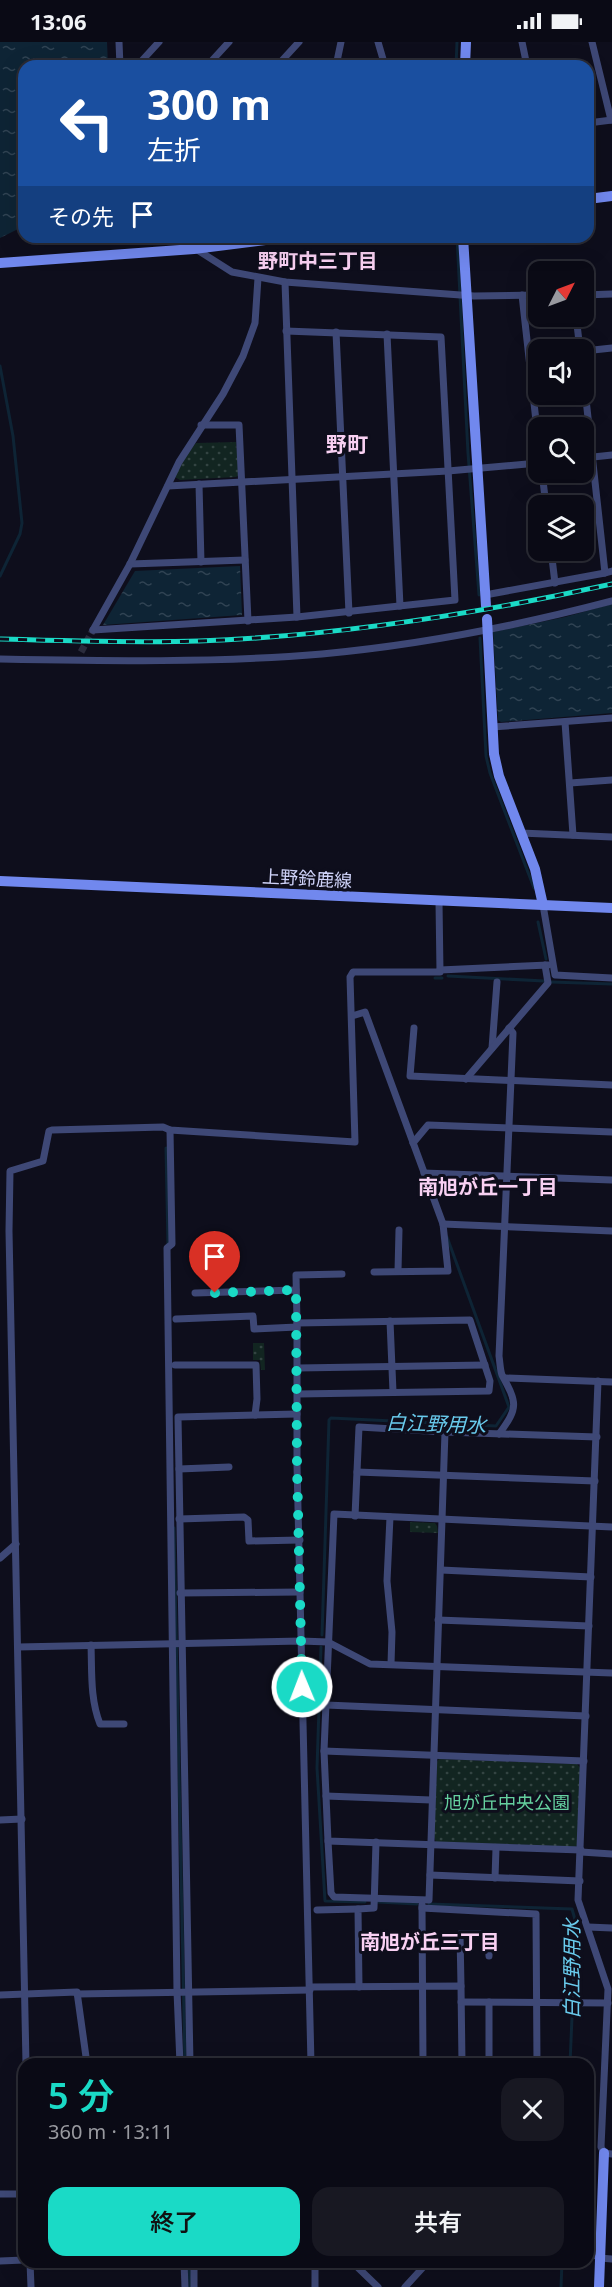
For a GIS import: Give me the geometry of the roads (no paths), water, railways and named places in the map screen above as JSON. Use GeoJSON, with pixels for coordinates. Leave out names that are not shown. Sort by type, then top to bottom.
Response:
{"type":"FeatureCollection","features":[{"type":"Feature","properties":{"kind":"street"},"geometry":{"type":"LineString","coordinates":[[119,42],[120,60]]}},
{"type":"Feature","properties":{"kind":"street"},"geometry":{"type":"LineString","coordinates":[[142,60],[159,42]]}},
{"type":"Feature","properties":{"kind":"street"},"geometry":{"type":"LineString","coordinates":[[212,60],[229,42]]}},
{"type":"Feature","properties":{"kind":"street"},"geometry":{"type":"LineString","coordinates":[[282,60],[299,42]]}},
{"type":"Feature","properties":{"kind":"street"},"geometry":{"type":"LineString","coordinates":[[337,60],[341,42]]}},
{"type":"Feature","properties":{"kind":"street"},"geometry":{"type":"LineString","coordinates":[[378,42],[383,60]]}},
{"type":"Feature","properties":{"kind":"street"},"geometry":{"type":"LineString","coordinates":[[465,60],[466,42]]}},
{"type":"Feature","properties":{"kind":"street"},"geometry":{"type":"LineString","coordinates":[[522,42],[526,60]]}},
{"type":"Feature","properties":{"kind":"street"},"geometry":{"type":"LineString","coordinates":[[592,42],[611,120],[594,122]]}},
{"type":"Feature","properties":{"kind":"street"},"geometry":{"type":"LineString","coordinates":[[594,198],[612,196]]}},
{"type":"Feature","properties":{"kind":"street"},"geometry":{"type":"LineString","coordinates":[[186,243],[232,272],[258,278],[285,282],[461,294],[528,295]]}},
{"type":"Feature","properties":{"kind":"street"},"geometry":{"type":"LineString","coordinates":[[0,262],[194,249],[242,243]]}},
{"type":"Feature","properties":{"kind":"street"},"geometry":{"type":"LineString","coordinates":[[463,243],[461,294],[472,470],[486,601],[609,572],[594,471]]}},
{"type":"Feature","properties":{"kind":"street"},"geometry":{"type":"LineString","coordinates":[[258,278],[255,323],[250,340],[223,394],[179,462],[130,564],[93,630],[297,617],[455,600],[441,337],[286,331]]}},
{"type":"Feature","properties":{"kind":"street"},"geometry":{"type":"LineString","coordinates":[[285,282],[297,617]]}},
{"type":"Feature","properties":{"kind":"street"},"geometry":{"type":"LineString","coordinates":[[594,295],[612,294]]}},
{"type":"Feature","properties":{"kind":"street"},"geometry":{"type":"LineString","coordinates":[[522,295],[536,417]]}},
{"type":"Feature","properties":{"kind":"street"},"geometry":{"type":"LineString","coordinates":[[336,332],[349,612]]}},
{"type":"Feature","properties":{"kind":"street"},"geometry":{"type":"LineString","coordinates":[[387,334],[400,606]]}},
{"type":"Feature","properties":{"kind":"street"},"geometry":{"type":"LineString","coordinates":[[594,349],[612,348]]}},
{"type":"Feature","properties":{"kind":"street"},"geometry":{"type":"LineString","coordinates":[[201,425],[239,425],[248,621]]}},
{"type":"Feature","properties":{"kind":"street"},"geometry":{"type":"LineString","coordinates":[[594,457],[612,455]]}},
{"type":"Feature","properties":{"kind":"street"},"geometry":{"type":"LineString","coordinates":[[168,486],[472,470],[528,464]]}},
{"type":"Feature","properties":{"kind":"street"},"geometry":{"type":"LineString","coordinates":[[199,484],[201,562]]}},
{"type":"Feature","properties":{"kind":"street"},"geometry":{"type":"LineString","coordinates":[[130,564],[245,560]]}},
{"type":"Feature","properties":{"kind":"street"},"geometry":{"type":"LineString","coordinates":[[553,561],[555,583]]}},
{"type":"Feature","properties":{"kind":"street"},"geometry":{"type":"LineString","coordinates":[[0,659],[173,661],[252,659],[359,650],[430,641],[487,625],[612,601]]}},
{"type":"Feature","properties":{"kind":"street"},"geometry":{"type":"LineString","coordinates":[[466,1079],[548,983],[549,965],[543,906],[535,869],[499,776],[494,754],[487,625]]}},
{"type":"Feature","properties":{"kind":"street"},"geometry":{"type":"LineString","coordinates":[[492,727],[612,718]]}},
{"type":"Feature","properties":{"kind":"street"},"geometry":{"type":"LineString","coordinates":[[565,722],[573,835]]}},
{"type":"Feature","properties":{"kind":"street"},"geometry":{"type":"LineString","coordinates":[[570,783],[612,780]]}},
{"type":"Feature","properties":{"kind":"street"},"geometry":{"type":"LineString","coordinates":[[521,833],[612,837]]}},
{"type":"Feature","properties":{"kind":"street","name":"上野鈴鹿線"},"geometry":{"type":"LineString","coordinates":[[0,882],[612,908]]}},
{"type":"Feature","properties":{"kind":"street"},"geometry":{"type":"LineString","coordinates":[[439,902],[440,969]]}},
{"type":"Feature","properties":{"kind":"street"},"geometry":{"type":"LineString","coordinates":[[26,2058],[9,1231],[10,1171],[43,1161],[49,1131],[52,1130],[164,1127],[170,1130],[355,1142],[350,977],[353,972],[440,972],[440,969],[549,965]]}},
{"type":"Feature","properties":{"kind":"street"},"geometry":{"type":"LineString","coordinates":[[549,965],[555,975],[612,978]]}},
{"type":"Feature","properties":{"kind":"street"},"geometry":{"type":"LineString","coordinates":[[492,1048],[497,982]]}},
{"type":"Feature","properties":{"kind":"street"},"geometry":{"type":"LineString","coordinates":[[351,1016],[365,1012],[444,1228],[447,1249],[448,1271],[374,1272]]}},
{"type":"Feature","properties":{"kind":"street"},"geometry":{"type":"LineString","coordinates":[[414,1028],[410,1076],[612,1084]]}},
{"type":"Feature","properties":{"kind":"street"},"geometry":{"type":"LineString","coordinates":[[499,1434],[514,1412],[514,1396],[504,1376],[499,1356],[513,1033],[509,1028]]}},
{"type":"Feature","properties":{"kind":"street"},"geometry":{"type":"LineString","coordinates":[[413,1143],[428,1125],[612,1132]]}},
{"type":"Feature","properties":{"kind":"street"},"geometry":{"type":"LineString","coordinates":[[170,1130],[169,1246],[183,1991],[180,2058]]}},
{"type":"Feature","properties":{"kind":"street"},"geometry":{"type":"LineString","coordinates":[[424,1173],[612,1180]]}},
{"type":"Feature","properties":{"kind":"street"},"geometry":{"type":"LineString","coordinates":[[444,1228],[503,1226],[612,1231]]}},
{"type":"Feature","properties":{"kind":"street"},"geometry":{"type":"LineString","coordinates":[[398,1271],[399,1230]]}},
{"type":"Feature","properties":{"kind":"street"},"geometry":{"type":"LineString","coordinates":[[311,2058],[300,1592],[296,1275],[342,1274]]}},
{"type":"Feature","properties":{"kind":"street"},"geometry":{"type":"LineString","coordinates":[[195,1293],[296,1290]]}},
{"type":"Feature","properties":{"kind":"street"},"geometry":{"type":"LineString","coordinates":[[176,1319],[253,1316],[254,1329],[390,1321],[470,1320],[490,1382],[489,1391],[298,1394]]}},
{"type":"Feature","properties":{"kind":"street"},"geometry":{"type":"LineString","coordinates":[[390,1321],[393,1392]]}},
{"type":"Feature","properties":{"kind":"street"},"geometry":{"type":"LineString","coordinates":[[175,1365],[256,1365],[255,1415]]}},
{"type":"Feature","properties":{"kind":"street"},"geometry":{"type":"LineString","coordinates":[[298,1368],[485,1365]]}},
{"type":"Feature","properties":{"kind":"street"},"geometry":{"type":"LineString","coordinates":[[490,1382],[504,1376],[612,1382]]}},
{"type":"Feature","properties":{"kind":"street"},"geometry":{"type":"LineString","coordinates":[[598,1381],[579,1900],[608,1989],[609,2001],[602,2147],[608,2154],[599,2287]]}},
{"type":"Feature","properties":{"kind":"street"},"geometry":{"type":"LineString","coordinates":[[177,1644],[180,1593],[178,1417],[297,1414]]}},
{"type":"Feature","properties":{"kind":"street"},"geometry":{"type":"LineString","coordinates":[[355,1516],[359,1427],[597,1437]]}},
{"type":"Feature","properties":{"kind":"street"},"geometry":{"type":"LineString","coordinates":[[445,1432],[443,1520],[431,1800],[429,1900],[334,1897],[331,1893],[324,1751],[334,1514],[355,1516],[390,1517],[443,1520],[612,1527]]}},
{"type":"Feature","properties":{"kind":"street"},"geometry":{"type":"LineString","coordinates":[[178,1469],[229,1467]]}},
{"type":"Feature","properties":{"kind":"street"},"geometry":{"type":"LineString","coordinates":[[357,1472],[595,1481]]}},
{"type":"Feature","properties":{"kind":"street"},"geometry":{"type":"LineString","coordinates":[[179,1519],[244,1517],[248,1520],[249,1541],[300,1540]]}},
{"type":"Feature","properties":{"kind":"street"},"geometry":{"type":"LineString","coordinates":[[390,1517],[387,1581],[392,1632],[391,1664]]}},
{"type":"Feature","properties":{"kind":"street"},"geometry":{"type":"LineString","coordinates":[[0,1558],[16,1544]]}},
{"type":"Feature","properties":{"kind":"street"},"geometry":{"type":"LineString","coordinates":[[441,1570],[591,1578]]}},
{"type":"Feature","properties":{"kind":"street"},"geometry":{"type":"LineString","coordinates":[[180,1593],[300,1592]]}},
{"type":"Feature","properties":{"kind":"street"},"geometry":{"type":"LineString","coordinates":[[438,1620],[589,1626]]}},
{"type":"Feature","properties":{"kind":"street"},"geometry":{"type":"LineString","coordinates":[[18,1647],[328,1642],[370,1664],[612,1673]]}},
{"type":"Feature","properties":{"kind":"street"},"geometry":{"type":"LineString","coordinates":[[91,1645],[93,1695],[98,1720],[100,1724],[124,1724]]}},
{"type":"Feature","properties":{"kind":"street"},"geometry":{"type":"LineString","coordinates":[[326,1705],[586,1716]]}},
{"type":"Feature","properties":{"kind":"street"},"geometry":{"type":"LineString","coordinates":[[324,1751],[584,1761]]}},
{"type":"Feature","properties":{"kind":"street"},"geometry":{"type":"LineString","coordinates":[[326,1796],[431,1800]]}},
{"type":"Feature","properties":{"kind":"street"},"geometry":{"type":"LineString","coordinates":[[0,1820],[22,1819]]}},
{"type":"Feature","properties":{"kind":"street"},"geometry":{"type":"LineString","coordinates":[[328,1841],[612,1854]]}},
{"type":"Feature","properties":{"kind":"street"},"geometry":{"type":"LineString","coordinates":[[317,1910],[374,1908],[376,1842]]}},
{"type":"Feature","properties":{"kind":"street"},"geometry":{"type":"LineString","coordinates":[[495,1878],[496,1848]]}},
{"type":"Feature","properties":{"kind":"street"},"geometry":{"type":"LineString","coordinates":[[430,1875],[580,1881]]}},
{"type":"Feature","properties":{"kind":"street"},"geometry":{"type":"LineString","coordinates":[[422,1900],[423,2058]]}},
{"type":"Feature","properties":{"kind":"street"},"geometry":{"type":"LineString","coordinates":[[422,1908],[536,1914],[537,2058]]}},
{"type":"Feature","properties":{"kind":"street"},"geometry":{"type":"LineString","coordinates":[[358,1909],[359,1987]]}},
{"type":"Feature","properties":{"kind":"street"},"geometry":{"type":"LineString","coordinates":[[588,1927],[612,1928]]}},
{"type":"Feature","properties":{"kind":"street"},"geometry":{"type":"LineString","coordinates":[[462,2058],[460,1934],[489,1934],[489,1956]]}},
{"type":"Feature","properties":{"kind":"street"},"geometry":{"type":"LineString","coordinates":[[0,1995],[461,1986]]}},
{"type":"Feature","properties":{"kind":"street"},"geometry":{"type":"LineString","coordinates":[[183,1991],[189,2058]]}},
{"type":"Feature","properties":{"kind":"street"},"geometry":{"type":"LineString","coordinates":[[77,1994],[86,2058]]}},
{"type":"Feature","properties":{"kind":"street"},"geometry":{"type":"LineString","coordinates":[[461,2002],[609,2001]]}},
{"type":"Feature","properties":{"kind":"street"},"geometry":{"type":"LineString","coordinates":[[489,2002],[489,2058]]}},
{"type":"Feature","properties":{"kind":"street"},"geometry":{"type":"LineString","coordinates":[[0,2194],[18,2194]]}},
{"type":"Feature","properties":{"kind":"street"},"geometry":{"type":"LineString","coordinates":[[594,2256],[612,2259]]}},
{"type":"Feature","properties":{"kind":"street"},"geometry":{"type":"LineString","coordinates":[[0,2260],[18,2260]]}},
{"type":"Feature","properties":{"kind":"street"},"geometry":{"type":"LineString","coordinates":[[30,2268],[31,2287]]}},
{"type":"Feature","properties":{"kind":"street"},"geometry":{"type":"LineString","coordinates":[[184,2268],[185,2287]]}},
{"type":"Feature","properties":{"kind":"street"},"geometry":{"type":"LineString","coordinates":[[194,2268],[194,2287]]}},
{"type":"Feature","properties":{"kind":"street"},"geometry":{"type":"LineString","coordinates":[[315,2268],[315,2287]]}},
{"type":"Feature","properties":{"kind":"street"},"geometry":{"type":"LineString","coordinates":[[358,2268],[378,2287]]}},
{"type":"Feature","properties":{"kind":"street"},"geometry":{"type":"LineString","coordinates":[[405,2287],[422,2268]]}},
{"type":"Feature","properties":{"kind":"water"},"geometry":{"type":"Polygon","coordinates":[[[0,42],[107,42],[108,60],[18,60],[18,229],[0,238],[0,42]]]}},
{"type":"Feature","properties":{"kind":"water"},"geometry":{"type":"Polygon","coordinates":[[[240,566],[242,615],[103,625],[135,571],[240,566]]]}},
{"type":"Feature","properties":{"kind":"water"},"geometry":{"type":"Polygon","coordinates":[[[612,604],[612,713],[501,722],[498,720],[493,632],[565,617],[612,604]]]}},
{"type":"Feature","properties":{"kind":"waterway"},"geometry":{"type":"LineString","coordinates":[[456,60],[457,42]]}},
{"type":"Feature","properties":{"kind":"waterway"},"geometry":{"type":"LineString","coordinates":[[457,243],[468,453],[479,595]]}},
{"type":"Feature","properties":{"kind":"waterway"},"geometry":{"type":"LineString","coordinates":[[0,366],[13,436],[22,523],[20,534],[0,576]]}},
{"type":"Feature","properties":{"kind":"waterway"},"geometry":{"type":"LineString","coordinates":[[480,638],[486,756],[490,773],[534,888]]}},
{"type":"Feature","properties":{"kind":"waterway"},"geometry":{"type":"LineString","coordinates":[[538,922],[546,959]]}},
{"type":"Feature","properties":{"kind":"waterway","name":"白江野用水"},"geometry":{"type":"LineString","coordinates":[[448,976],[544,981]]}},
{"type":"Feature","properties":{"kind":"waterway","name":"白江野用水"},"geometry":{"type":"LineString","coordinates":[[435,978],[442,978]]}},
{"type":"Feature","properties":{"kind":"waterway","name":"白江野用水"},"geometry":{"type":"LineString","coordinates":[[551,982],[612,984]]}},
{"type":"Feature","properties":{"kind":"waterway"},"geometry":{"type":"LineString","coordinates":[[166,1148],[168,1246]]}},
{"type":"Feature","properties":{"kind":"waterway","name":"白江野用水"},"geometry":{"type":"LineString","coordinates":[[322,1635],[329,1420],[331,1418],[496,1426],[509,1407],[447,1237]]}},
{"type":"Feature","properties":{"kind":"waterway"},"geometry":{"type":"LineString","coordinates":[[174,1528],[185,2058]]}},
{"type":"Feature","properties":{"kind":"waterway","name":"白江野用水"},"geometry":{"type":"LineString","coordinates":[[321,1647],[317,1768],[325,1901],[365,1902]]}},
{"type":"Feature","properties":{"kind":"waterway","name":"白江野用水"},"geometry":{"type":"LineString","coordinates":[[378,1902],[417,1904]]}},
{"type":"Feature","properties":{"kind":"waterway","name":"白江野用水"},"geometry":{"type":"LineString","coordinates":[[429,1904],[572,1909],[576,1923],[570,2058]]}},
{"type":"Feature","properties":{"kind":"waterway"},"geometry":{"type":"LineString","coordinates":[[189,2268],[190,2287]]}},
{"type":"Feature","properties":{"kind":"waterway","name":"白江野用水"},"geometry":{"type":"LineString","coordinates":[[561,2287],[562,2268]]}},
{"type":"Feature","properties":{"kind":"tunnel"},"geometry":{"type":"LineString","coordinates":[[81,652],[93,630]]}},
{"type":"Feature","properties":{"kind":"railway"},"geometry":{"type":"LineString","coordinates":[[0,639],[174,642],[303,634],[458,614],[612,584]]}},
{"type":"Feature","properties":{"kind":"district","name":"野町中三丁目"},"geometry":{"type":"Point","coordinates":[318,261]}},
{"type":"Feature","properties":{"kind":"district","name":"野町"},"geometry":{"type":"Point","coordinates":[347,445]}},
{"type":"Feature","properties":{"kind":"district","name":"南旭が丘一丁目"},"geometry":{"type":"Point","coordinates":[488,1187]}},
{"type":"Feature","properties":{"kind":"district","name":"南旭が丘三丁目"},"geometry":{"type":"Point","coordinates":[430,1942]}},
{"type":"Feature","properties":{"kind":"park label","name":"旭が丘中央公園"},"geometry":{"type":"Point","coordinates":[507,1803]}}]}
